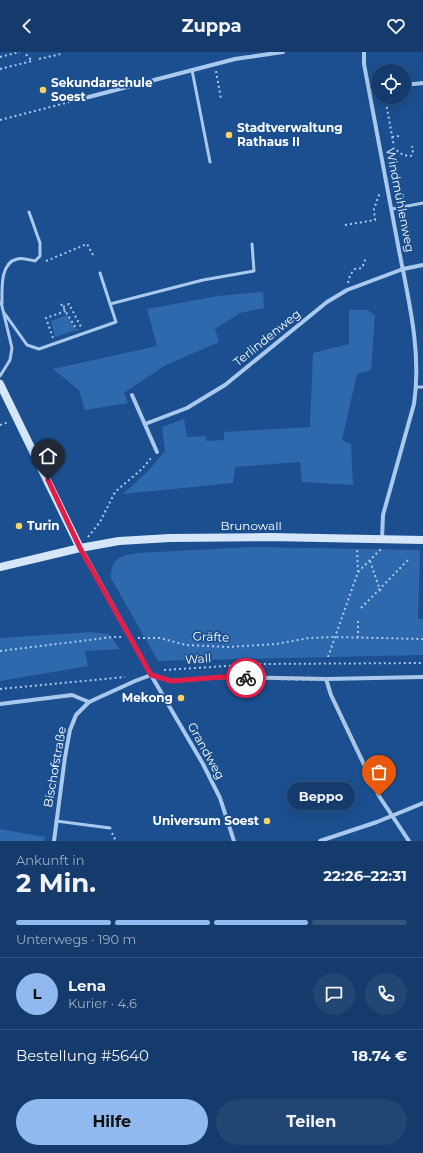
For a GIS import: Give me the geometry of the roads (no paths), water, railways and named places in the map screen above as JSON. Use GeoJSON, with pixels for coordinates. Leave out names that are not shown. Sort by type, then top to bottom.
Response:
{"type":"FeatureCollection","features":[{"type":"Feature","properties":{"kind":"street"},"geometry":{"type":"LineString","coordinates":[[81,99],[235,59],[283,52]]}},
{"type":"Feature","properties":{"kind":"street","name":"Windmühlenweg"},"geometry":{"type":"LineString","coordinates":[[364,52],[364,64],[392,209],[417,352],[417,387],[414,404],[383,515],[382,540]]}},
{"type":"Feature","properties":{"kind":"street"},"geometry":{"type":"LineString","coordinates":[[411,84],[423,83]]}},
{"type":"Feature","properties":{"kind":"street","name":"Terlindenweg"},"geometry":{"type":"LineString","coordinates":[[145,424],[187,408],[226,385],[327,302],[347,290],[403,269],[423,265]]}},
{"type":"Feature","properties":{"kind":"street"},"geometry":{"type":"LineString","coordinates":[[0,384],[80,548]]}},
{"type":"Feature","properties":{"kind":"street"},"geometry":{"type":"LineString","coordinates":[[132,395],[157,452]]}},
{"type":"Feature","properties":{"kind":"street","name":"Brunowall"},"geometry":{"type":"LineString","coordinates":[[0,568],[80,548],[119,541],[170,538],[270,537],[423,540]]}},
{"type":"Feature","properties":{"kind":"street","name":"Grandweg"},"geometry":{"type":"LineString","coordinates":[[80,548],[203,764],[220,798],[234,841]]}},
{"type":"Feature","properties":{"kind":"street"},"geometry":{"type":"LineString","coordinates":[[0,704],[72,695],[89,702],[151,675],[172,681],[222,677],[326,679],[423,677]]}},
{"type":"Feature","properties":{"kind":"street"},"geometry":{"type":"LineString","coordinates":[[326,679],[331,695],[379,796],[409,841]]}},
{"type":"Feature","properties":{"kind":"street","name":"Bischofstraße"},"geometry":{"type":"LineString","coordinates":[[54,841],[70,730],[76,715],[89,702]]}},
{"type":"Feature","properties":{"kind":"street"},"geometry":{"type":"LineString","coordinates":[[320,841],[423,803]]}},
{"type":"Feature","properties":{"kind":"lane"},"geometry":{"type":"LineString","coordinates":[[192,70],[210,162]]}},
{"type":"Feature","properties":{"kind":"lane"},"geometry":{"type":"LineString","coordinates":[[392,209],[423,203]]}},
{"type":"Feature","properties":{"kind":"lane"},"geometry":{"type":"LineString","coordinates":[[0,376],[10,360],[12,348],[1,302],[4,269],[7,264],[17,258],[35,261],[40,256],[40,243],[29,212]]}},
{"type":"Feature","properties":{"kind":"lane"},"geometry":{"type":"LineString","coordinates":[[110,304],[203,280],[254,271],[252,244]]}},
{"type":"Feature","properties":{"kind":"lane"},"geometry":{"type":"LineString","coordinates":[[5,314],[27,345],[39,349],[116,322],[100,273]]}},
{"type":"Feature","properties":{"kind":"lane"},"geometry":{"type":"LineString","coordinates":[[417,387],[423,387]]}},
{"type":"Feature","properties":{"kind":"lane"},"geometry":{"type":"LineString","coordinates":[[56,821],[110,828]]}},
{"type":"Feature","properties":{"kind":"place","name":"Sekundarschule Soest"},"geometry":{"type":"Point","coordinates":[43,90]}},
{"type":"Feature","properties":{"kind":"place","name":"Stadtverwaltung Rathaus II"},"geometry":{"type":"Point","coordinates":[229,135]}},
{"type":"Feature","properties":{"kind":"place","name":"Turin"},"geometry":{"type":"Point","coordinates":[19,526]}},
{"type":"Feature","properties":{"kind":"place","name":"Mekong"},"geometry":{"type":"Point","coordinates":[181,698]}},
{"type":"Feature","properties":{"kind":"place","name":"Beppo"},"geometry":{"type":"Point","coordinates":[379,796]}},
{"type":"Feature","properties":{"kind":"place","name":"Universum Soest"},"geometry":{"type":"Point","coordinates":[267,821]}}]}
